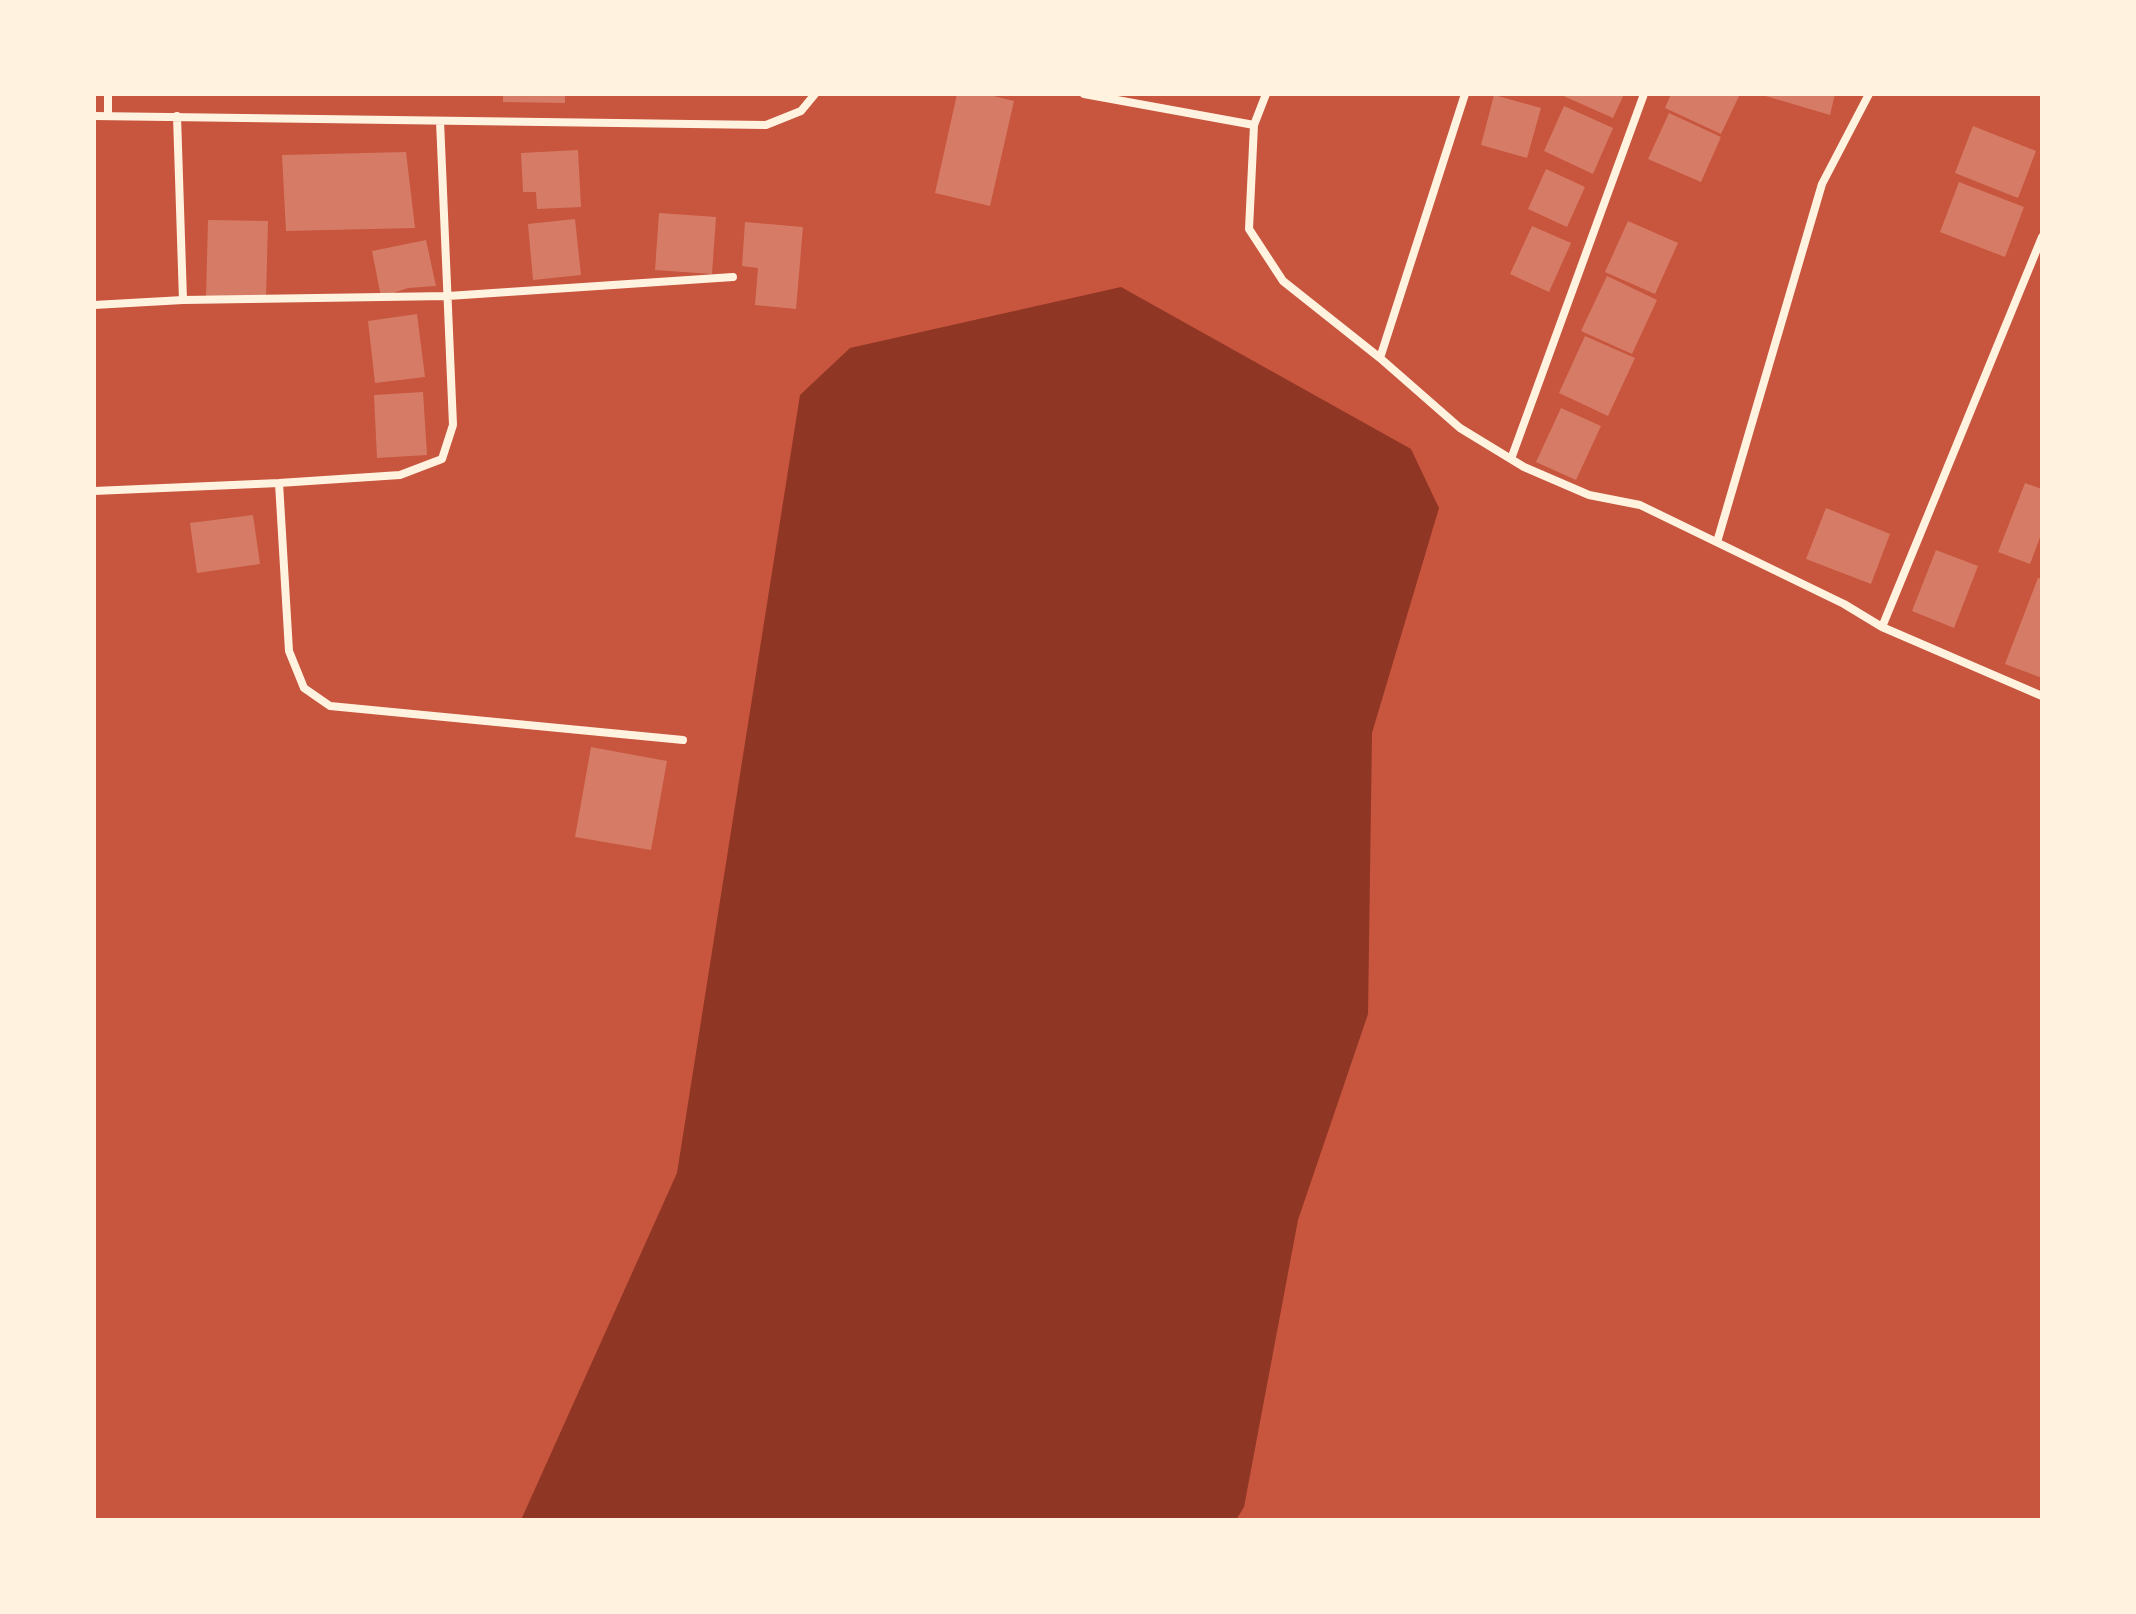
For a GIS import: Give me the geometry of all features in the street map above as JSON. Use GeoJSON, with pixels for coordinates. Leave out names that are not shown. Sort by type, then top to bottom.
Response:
{"type":"FeatureCollection","features":[{"type":"Feature","properties":{"kind":"street"},"geometry":{"type":"LineString","coordinates":[[108,94],[108,116]]}},
{"type":"Feature","properties":{"kind":"street"},"geometry":{"type":"LineString","coordinates":[[94,116],[766,125],[801,111],[815,94]]}},
{"type":"Feature","properties":{"kind":"street"},"geometry":{"type":"LineString","coordinates":[[1084,94],[1254,125]]}},
{"type":"Feature","properties":{"kind":"street"},"geometry":{"type":"LineString","coordinates":[[1266,94],[1254,125],[1249,229],[1283,281],[1380,358],[1460,428],[1524,467],[1589,495],[1640,505],[1844,604],[1882,627],[2042,696]]}},
{"type":"Feature","properties":{"kind":"street"},"geometry":{"type":"LineString","coordinates":[[1380,358],[1465,94]]}},
{"type":"Feature","properties":{"kind":"street"},"geometry":{"type":"LineString","coordinates":[[1511,459],[1644,94]]}},
{"type":"Feature","properties":{"kind":"street"},"geometry":{"type":"LineString","coordinates":[[1717,542],[1822,184],[1869,94]]}},
{"type":"Feature","properties":{"kind":"street"},"geometry":{"type":"LineString","coordinates":[[177,116],[183,300]]}},
{"type":"Feature","properties":{"kind":"street"},"geometry":{"type":"LineString","coordinates":[[94,491],[400,475],[442,459],[453,425],[440,121]]}},
{"type":"Feature","properties":{"kind":"street"},"geometry":{"type":"LineString","coordinates":[[1882,627],[2042,237]]}},
{"type":"Feature","properties":{"kind":"street"},"geometry":{"type":"LineString","coordinates":[[94,305],[183,300],[448,296],[733,277]]}},
{"type":"Feature","properties":{"kind":"street"},"geometry":{"type":"LineString","coordinates":[[279,483],[289,651],[304,688],[330,706],[683,740]]}},
{"type":"Feature","properties":{"kind":"shaded area"},"geometry":{"type":"Polygon","coordinates":[[[1121,287],[1411,449],[1439,508],[1372,733],[1368,1014],[1298,1220],[1244,1507],[1236,1520],[521,1520],[677,1173],[800,395],[850,348],[1121,287]]]}},
{"type":"Feature","properties":{"kind":"building"},"geometry":{"type":"Polygon","coordinates":[[[503,94],[565,94],[565,103],[503,102],[503,94]]]}},
{"type":"Feature","properties":{"kind":"building"},"geometry":{"type":"Polygon","coordinates":[[[957,94],[985,94],[1014,101],[990,206],[935,193],[957,94]]]}},
{"type":"Feature","properties":{"kind":"building"},"geometry":{"type":"Polygon","coordinates":[[[1559,94],[1624,94],[1613,118],[1559,94]]]}},
{"type":"Feature","properties":{"kind":"building"},"geometry":{"type":"Polygon","coordinates":[[[1671,94],[1740,94],[1721,134],[1665,108],[1671,94]]]}},
{"type":"Feature","properties":{"kind":"building"},"geometry":{"type":"Polygon","coordinates":[[[1759,94],[1835,94],[1830,115],[1759,94]]]}},
{"type":"Feature","properties":{"kind":"building"},"geometry":{"type":"Polygon","coordinates":[[[1494,95],[1541,108],[1527,158],[1481,145],[1494,95]]]}},
{"type":"Feature","properties":{"kind":"building"},"geometry":{"type":"Polygon","coordinates":[[[1564,106],[1613,128],[1593,174],[1544,151],[1564,106]]]}},
{"type":"Feature","properties":{"kind":"building"},"geometry":{"type":"Polygon","coordinates":[[[1669,113],[1721,137],[1701,182],[1648,159],[1669,113]]]}},
{"type":"Feature","properties":{"kind":"building"},"geometry":{"type":"Polygon","coordinates":[[[1973,126],[2036,151],[2018,198],[1955,173],[1973,126]]]}},
{"type":"Feature","properties":{"kind":"building"},"geometry":{"type":"Polygon","coordinates":[[[578,150],[581,207],[537,209],[536,192],[523,192],[521,153],[578,150]]]}},
{"type":"Feature","properties":{"kind":"building"},"geometry":{"type":"Polygon","coordinates":[[[406,152],[415,228],[286,231],[282,155],[406,152]]]}},
{"type":"Feature","properties":{"kind":"building"},"geometry":{"type":"Polygon","coordinates":[[[1546,169],[1585,187],[1567,227],[1528,209],[1546,169]]]}},
{"type":"Feature","properties":{"kind":"building"},"geometry":{"type":"Polygon","coordinates":[[[1959,182],[2024,207],[2005,257],[1940,232],[1959,182]]]}},
{"type":"Feature","properties":{"kind":"building"},"geometry":{"type":"Polygon","coordinates":[[[659,213],[716,217],[712,274],[655,270],[659,213]]]}},
{"type":"Feature","properties":{"kind":"building"},"geometry":{"type":"Polygon","coordinates":[[[575,219],[581,275],[533,280],[528,224],[575,219]]]}},
{"type":"Feature","properties":{"kind":"building"},"geometry":{"type":"Polygon","coordinates":[[[208,220],[268,221],[266,297],[206,297],[208,220]]]}},
{"type":"Feature","properties":{"kind":"building"},"geometry":{"type":"Polygon","coordinates":[[[1628,221],[1678,243],[1655,294],[1605,272],[1628,221]]]}},
{"type":"Feature","properties":{"kind":"building"},"geometry":{"type":"Polygon","coordinates":[[[745,222],[803,227],[796,309],[755,305],[758,268],[742,266],[745,222]]]}},
{"type":"Feature","properties":{"kind":"building"},"geometry":{"type":"Polygon","coordinates":[[[1532,226],[1571,243],[1549,292],[1510,274],[1532,226]]]}},
{"type":"Feature","properties":{"kind":"building"},"geometry":{"type":"Polygon","coordinates":[[[426,240],[436,286],[408,288],[381,297],[372,251],[426,240]]]}},
{"type":"Feature","properties":{"kind":"building"},"geometry":{"type":"Polygon","coordinates":[[[1607,276],[1657,300],[1632,354],[1581,331],[1607,276]]]}},
{"type":"Feature","properties":{"kind":"building"},"geometry":{"type":"Polygon","coordinates":[[[417,314],[425,377],[375,383],[368,321],[417,314]]]}},
{"type":"Feature","properties":{"kind":"building"},"geometry":{"type":"Polygon","coordinates":[[[1585,336],[1635,358],[1608,416],[1559,393],[1585,336]]]}},
{"type":"Feature","properties":{"kind":"building"},"geometry":{"type":"Polygon","coordinates":[[[423,392],[427,455],[377,458],[374,395],[423,392]]]}},
{"type":"Feature","properties":{"kind":"building"},"geometry":{"type":"Polygon","coordinates":[[[1561,408],[1601,426],[1576,480],[1536,462],[1561,408]]]}},
{"type":"Feature","properties":{"kind":"building"},"geometry":{"type":"Polygon","coordinates":[[[2025,483],[2042,489],[2042,532],[2030,564],[1998,552],[2025,483]]]}},
{"type":"Feature","properties":{"kind":"building"},"geometry":{"type":"Polygon","coordinates":[[[1826,508],[1890,534],[1871,584],[1806,559],[1826,508]]]}},
{"type":"Feature","properties":{"kind":"building"},"geometry":{"type":"Polygon","coordinates":[[[253,515],[260,564],[197,573],[190,523],[253,515]]]}},
{"type":"Feature","properties":{"kind":"building"},"geometry":{"type":"Polygon","coordinates":[[[1936,550],[1978,566],[1954,628],[1912,611],[1936,550]]]}},
{"type":"Feature","properties":{"kind":"building"},"geometry":{"type":"Polygon","coordinates":[[[2038,578],[2042,579],[2042,678],[2005,664],[2038,578]]]}},
{"type":"Feature","properties":{"kind":"building"},"geometry":{"type":"Polygon","coordinates":[[[591,747],[667,761],[651,850],[575,837],[591,747]]]}}]}
